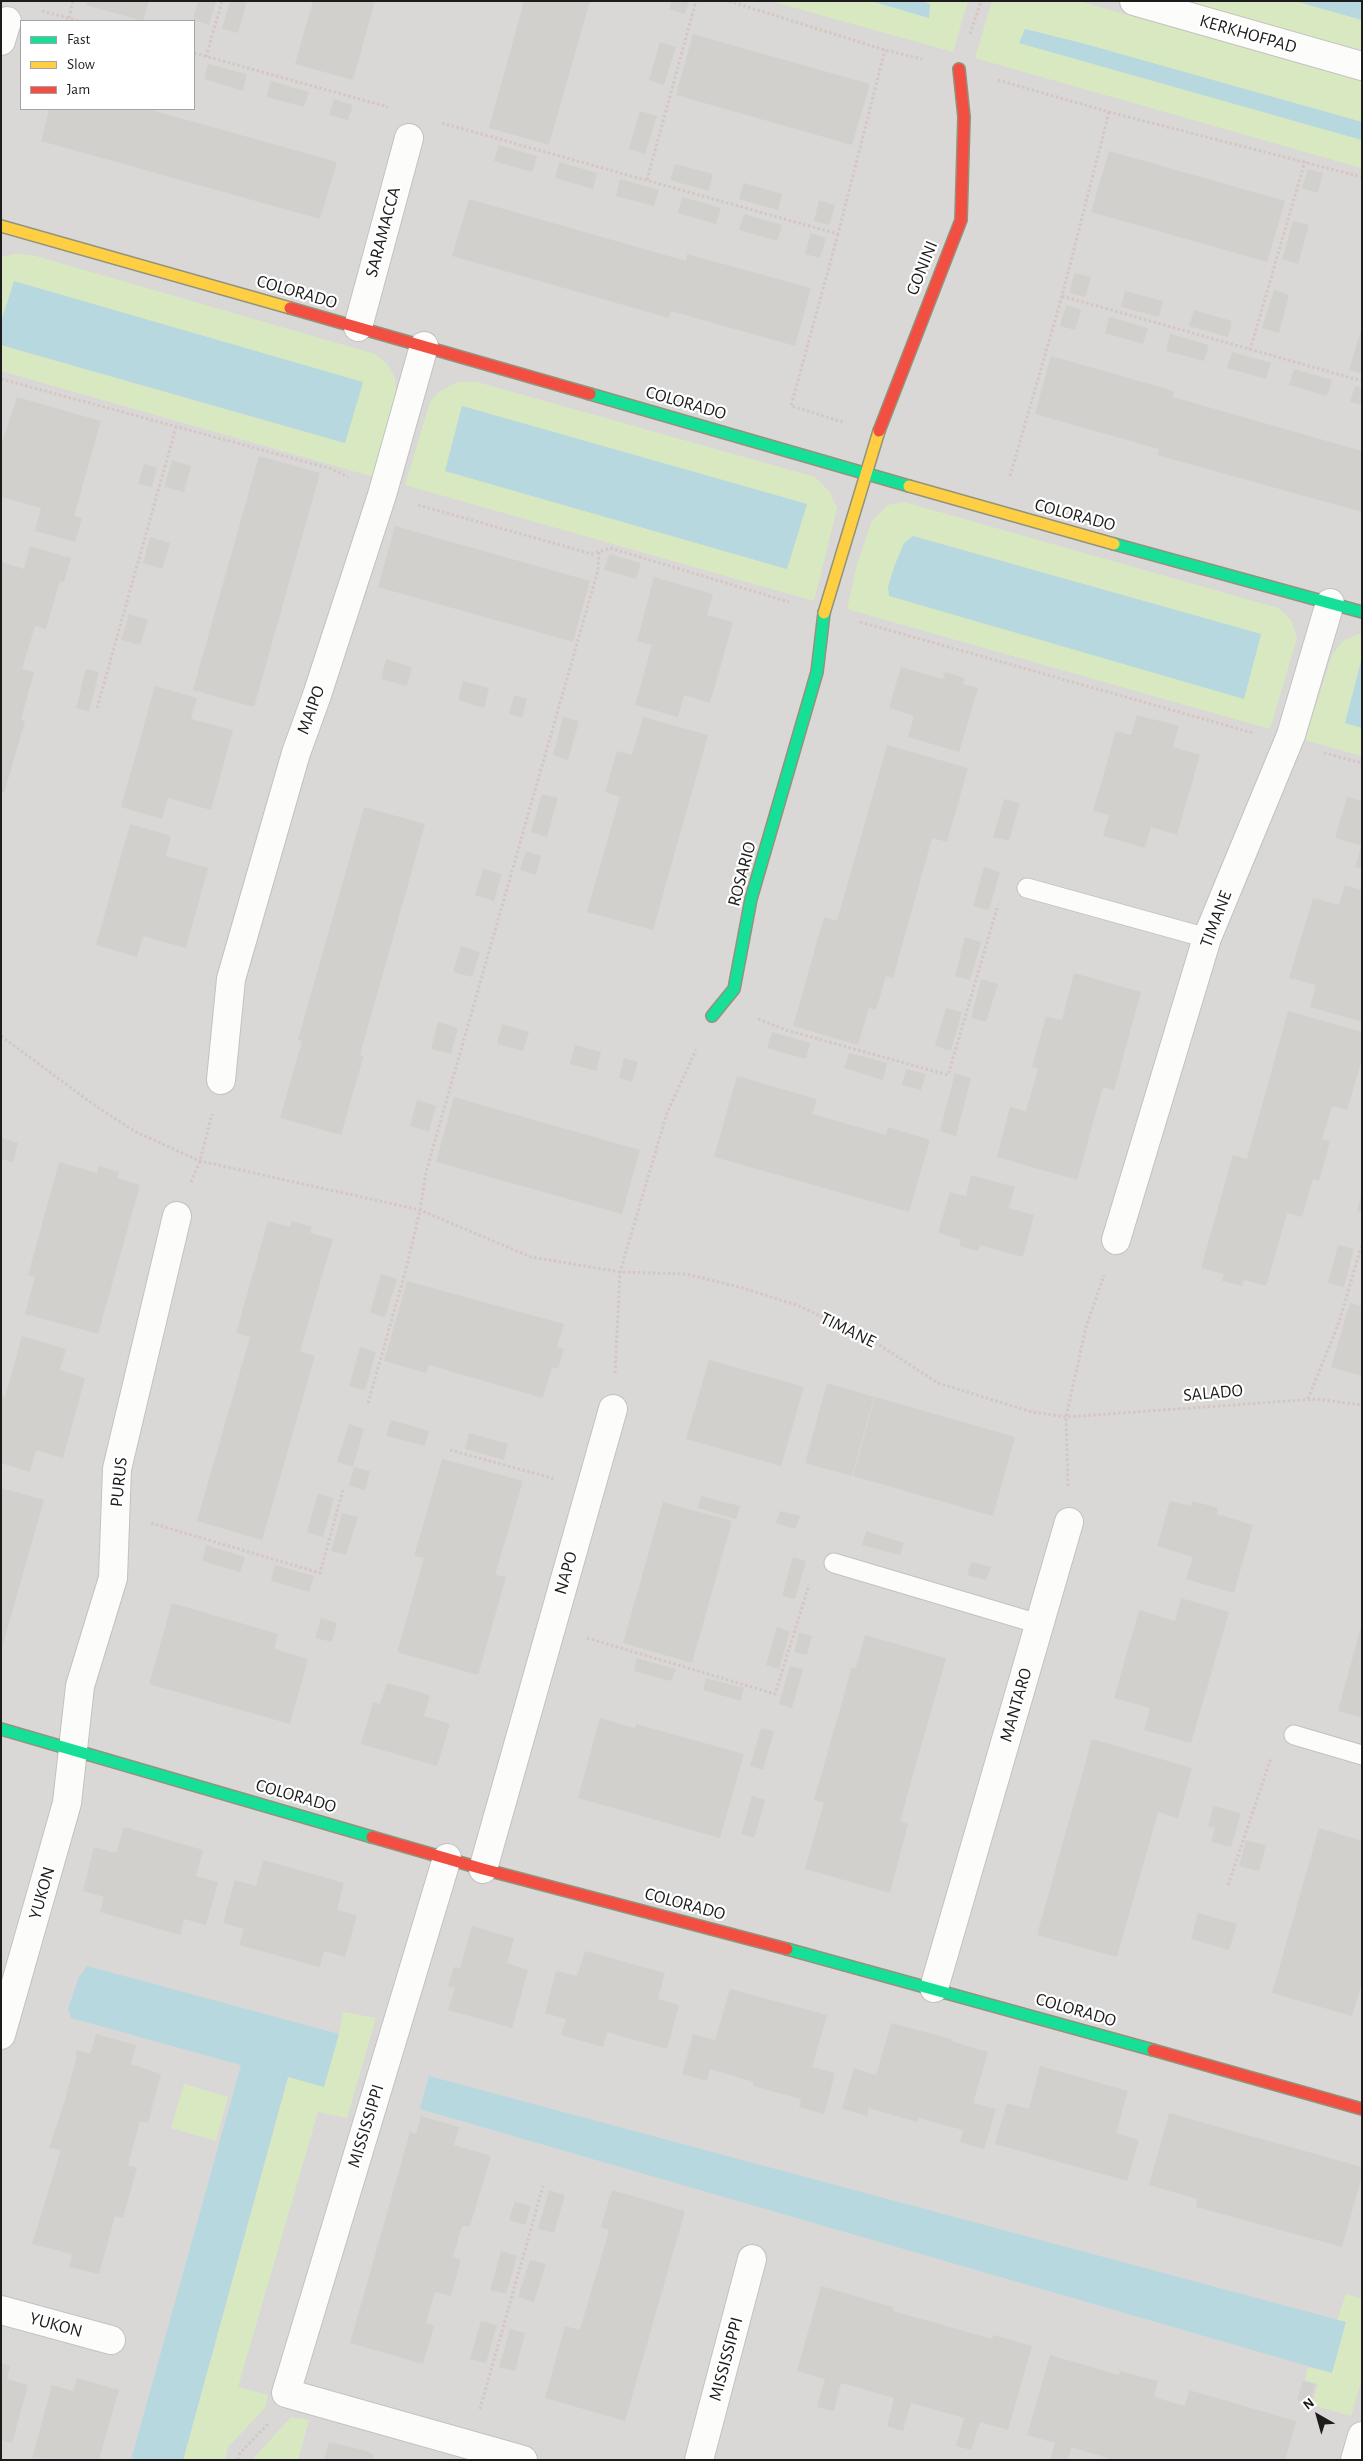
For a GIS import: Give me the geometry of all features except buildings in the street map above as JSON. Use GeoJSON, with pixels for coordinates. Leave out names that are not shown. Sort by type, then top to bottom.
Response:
{"type":"FeatureCollection","features":[{"type":"Feature","properties":{"kind":"street","name":"KERKHOFPAD"},"geometry":{"type":"LineString","coordinates":[[1134,1],[1362,66]]}},
{"type":"Feature","properties":{"kind":"street","name":"GONINI"},"geometry":{"type":"LineString","coordinates":[[865,472],[878,433],[961,220],[964,117],[959,69]]}},
{"type":"Feature","properties":{"kind":"street","name":"SARAMACCA"},"geometry":{"type":"LineString","coordinates":[[358,327],[409,138]]}},
{"type":"Feature","properties":{"kind":"street","name":"COLORADO"},"geometry":{"type":"LineString","coordinates":[[1,226],[865,472],[999,512],[1362,612]]}},
{"type":"Feature","properties":{"kind":"street","name":"MAIPO"},"geometry":{"type":"LineString","coordinates":[[221,1080],[231,979],[296,753],[318,695],[382,495],[424,346]]}},
{"type":"Feature","properties":{"kind":"street","name":"ROSARIO"},"geometry":{"type":"LineString","coordinates":[[712,1016],[734,989],[751,899],[817,672],[824,612],[865,472]]}},
{"type":"Feature","properties":{"kind":"street","name":"TIMANE"},"geometry":{"type":"LineString","coordinates":[[1116,1240],[1207,938],[1287,745],[1330,603]]}},
{"type":"Feature","properties":{"kind":"street","name":"PURUS"},"geometry":{"type":"LineString","coordinates":[[74,1749],[80,1686],[113,1578],[117,1469],[177,1216]]}},
{"type":"Feature","properties":{"kind":"street","name":"NAPO"},"geometry":{"type":"LineString","coordinates":[[482,1869],[613,1409]]}},
{"type":"Feature","properties":{"kind":"street","name":"MANTARO"},"geometry":{"type":"LineString","coordinates":[[934,1988],[1069,1522]]}},
{"type":"Feature","properties":{"kind":"street","name":"COLORADO"},"geometry":{"type":"LineString","coordinates":[[1,1728],[482,1869],[934,1988],[1362,2109]]}},
{"type":"Feature","properties":{"kind":"street","name":"YUKON"},"geometry":{"type":"LineString","coordinates":[[1,2035],[67,1804],[74,1749]]}},
{"type":"Feature","properties":{"kind":"street","name":"MISSISSIPPI"},"geometry":{"type":"LineString","coordinates":[[286,2393],[446,1858]]}},
{"type":"Feature","properties":{"kind":"street","name":"MISSISSIPPI"},"geometry":{"type":"LineString","coordinates":[[699,2460],[752,2258]]}},
{"type":"Feature","properties":{"kind":"street","name":"YUKON"},"geometry":{"type":"LineString","coordinates":[[1,2310],[110,2340]]}},
{"type":"Feature","properties":{"kind":"street"},"geometry":{"type":"LineString","coordinates":[[286,2393],[523,2460]]}},
{"type":"Feature","properties":{"kind":"street"},"geometry":{"type":"LineString","coordinates":[[1355,2460],[1362,2436]]}},
{"type":"Feature","properties":{"kind":"lane"},"geometry":{"type":"LineString","coordinates":[[1027,888],[1207,938]]}},
{"type":"Feature","properties":{"kind":"lane"},"geometry":{"type":"LineString","coordinates":[[834,1562],[1039,1624]]}},
{"type":"Feature","properties":{"kind":"lane"},"geometry":{"type":"LineString","coordinates":[[1294,1735],[1362,1755]]}},
{"type":"Feature","properties":{"kind":"path"},"geometry":{"type":"LineString","coordinates":[[68,18],[73,1]]}},
{"type":"Feature","properties":{"kind":"path"},"geometry":{"type":"LineString","coordinates":[[206,56],[222,1]]}},
{"type":"Feature","properties":{"kind":"path"},"geometry":{"type":"LineString","coordinates":[[647,180],[696,1]]}},
{"type":"Feature","properties":{"kind":"path"},"geometry":{"type":"LineString","coordinates":[[729,1],[885,50],[1109,112],[1362,177]]}},
{"type":"Feature","properties":{"kind":"path"},"geometry":{"type":"LineString","coordinates":[[878,433],[791,406],[838,234],[885,50]]}},
{"type":"Feature","properties":{"kind":"path"},"geometry":{"type":"LineString","coordinates":[[195,53],[396,110]]}},
{"type":"Feature","properties":{"kind":"path"},"geometry":{"type":"LineString","coordinates":[[999,512],[1062,296],[1109,112]]}},
{"type":"Feature","properties":{"kind":"path"},"geometry":{"type":"LineString","coordinates":[[434,120],[838,234]]}},
{"type":"Feature","properties":{"kind":"path"},"geometry":{"type":"LineString","coordinates":[[1250,350],[1305,161]]}},
{"type":"Feature","properties":{"kind":"path"},"geometry":{"type":"LineString","coordinates":[[1062,296],[1362,382]]}},
{"type":"Feature","properties":{"kind":"path"},"geometry":{"type":"LineString","coordinates":[[1,379],[332,469],[382,495],[592,554],[610,548],[824,612],[1228,725],[1287,745],[1362,763]]}},
{"type":"Feature","properties":{"kind":"path"},"geometry":{"type":"LineString","coordinates":[[97,708],[176,427]]}},
{"type":"Feature","properties":{"kind":"path"},"geometry":{"type":"LineString","coordinates":[[368,1403],[405,1273],[420,1210],[426,1172],[598,570],[599,552]]}},
{"type":"Feature","properties":{"kind":"path"},"geometry":{"type":"LineString","coordinates":[[613,1409],[620,1272],[667,1113],[712,1016],[754,1017],[786,1030],[948,1076],[1006,881],[1027,888]]}},
{"type":"Feature","properties":{"kind":"path","name":"TIMANE"},"geometry":{"type":"LineString","coordinates":[[1,1036],[97,1107],[136,1132],[200,1161],[420,1210],[531,1257],[620,1272],[686,1274],[743,1288],[800,1306],[870,1339],[938,1383],[1032,1412],[1066,1417]]}},
{"type":"Feature","properties":{"kind":"path"},"geometry":{"type":"LineString","coordinates":[[177,1216],[200,1161],[221,1080]]}},
{"type":"Feature","properties":{"kind":"path"},"geometry":{"type":"LineString","coordinates":[[1069,1522],[1066,1417],[1086,1327],[1116,1240]]}},
{"type":"Feature","properties":{"kind":"path"},"geometry":{"type":"LineString","coordinates":[[1308,1399],[1339,1322],[1362,1244]]}},
{"type":"Feature","properties":{"kind":"path","name":"SALADO"},"geometry":{"type":"LineString","coordinates":[[1066,1417],[1308,1399],[1362,1405]]}},
{"type":"Feature","properties":{"kind":"path"},"geometry":{"type":"LineString","coordinates":[[450,1450],[590,1489]]}},
{"type":"Feature","properties":{"kind":"path"},"geometry":{"type":"LineString","coordinates":[[116,1512],[320,1573],[343,1490]]}},
{"type":"Feature","properties":{"kind":"path"},"geometry":{"type":"LineString","coordinates":[[551,1627],[775,1694],[817,1558],[834,1562]]}},
{"type":"Feature","properties":{"kind":"path"},"geometry":{"type":"LineString","coordinates":[[1228,1885],[1280,1731],[1294,1735]]}},
{"type":"Feature","properties":{"kind":"path"},"geometry":{"type":"LineString","coordinates":[[470,2445],[543,2186]]}},
{"type":"Feature","properties":{"kind":"path"},"geometry":{"type":"LineString","coordinates":[[238,2460],[240,2453],[278,2412],[286,2393]]}},
{"type":"Feature","properties":{"kind":"shaded area"},"geometry":{"type":"Polygon","coordinates":[[[1,1],[1362,1],[1362,2460],[1,2460],[1,1]]]}},
{"type":"Feature","properties":{"kind":"green space"},"geometry":{"type":"Polygon","coordinates":[[[771,1],[871,1],[929,18],[930,4],[921,1],[968,1],[953,52],[771,1]]]}},
{"type":"Feature","properties":{"kind":"green space"},"geometry":{"type":"Polygon","coordinates":[[[992,1],[1078,1],[1362,81],[1362,122],[1085,44],[1025,29],[1019,43],[1362,140],[1362,168],[975,58],[992,1]]]}},
{"type":"Feature","properties":{"kind":"green space"},"geometry":{"type":"Polygon","coordinates":[[[1186,1],[1295,1],[1362,20],[1362,51],[1186,1]]]}},
{"type":"Feature","properties":{"kind":"green space"},"geometry":{"type":"Polygon","coordinates":[[[14,254],[32,255],[375,354],[387,364],[395,378],[396,395],[374,477],[1,371],[1,345],[345,443],[363,383],[14,282],[1,322],[1,257],[14,254]]]}},
{"type":"Feature","properties":{"kind":"green space"},"geometry":{"type":"Polygon","coordinates":[[[457,382],[477,382],[815,477],[829,491],[837,508],[814,601],[405,485],[430,402],[439,392],[457,382]],[[462,406],[445,471],[787,569],[807,504],[462,406]]]}},
{"type":"Feature","properties":{"kind":"green space"},"geometry":{"type":"Polygon","coordinates":[[[904,502],[1278,608],[1291,620],[1297,638],[1270,729],[847,609],[858,561],[872,521],[888,505],[904,502]],[[913,536],[1243,699],[1261,634],[913,536]]]}},
{"type":"Feature","properties":{"kind":"green space"},"geometry":{"type":"Polygon","coordinates":[[[1362,634],[1362,661],[1345,723],[1362,728],[1362,756],[1305,740],[1332,655],[1344,640],[1362,634]]]}},
{"type":"Feature","properties":{"kind":"green space"},"geometry":{"type":"Polygon","coordinates":[[[343,2012],[376,2018],[347,2118],[318,2112],[238,2387],[268,2395],[265,2408],[228,2447],[225,2460],[183,2460],[288,2077],[339,2034],[343,2012]]]}},
{"type":"Feature","properties":{"kind":"green space"},"geometry":{"type":"Polygon","coordinates":[[[184,2084],[228,2097],[216,2141],[171,2128],[184,2084]]]}},
{"type":"Feature","properties":{"kind":"green space"},"geometry":{"type":"Polygon","coordinates":[[[1346,2294],[1362,2299],[1362,2378],[1351,2416],[1312,2405],[1318,2384],[1305,2380],[1308,2367],[1320,2370],[1346,2323],[1337,2320],[1346,2294]]]}},
{"type":"Feature","properties":{"kind":"green space"},"geometry":{"type":"Polygon","coordinates":[[[291,2417],[309,2420],[298,2460],[252,2460],[291,2417]]]}},
{"type":"Feature","properties":{"kind":"water"},"geometry":{"type":"Polygon","coordinates":[[[871,1],[921,1],[930,4],[929,18],[871,1]]]}},
{"type":"Feature","properties":{"kind":"water"},"geometry":{"type":"Polygon","coordinates":[[[1295,1],[1362,1],[1362,20],[1295,1]]]}},
{"type":"Feature","properties":{"kind":"water"},"geometry":{"type":"Polygon","coordinates":[[[1025,29],[1085,44],[1362,122],[1362,140],[1019,43],[1025,29]]]}},
{"type":"Feature","properties":{"kind":"water"},"geometry":{"type":"Polygon","coordinates":[[[14,281],[363,382],[345,443],[1,345],[1,322],[14,281]]]}},
{"type":"Feature","properties":{"kind":"water"},"geometry":{"type":"Polygon","coordinates":[[[462,406],[807,504],[787,569],[445,471],[462,406]]]}},
{"type":"Feature","properties":{"kind":"water"},"geometry":{"type":"Polygon","coordinates":[[[913,536],[1261,634],[1244,699],[889,596],[888,587],[894,567],[904,543],[913,536]]]}},
{"type":"Feature","properties":{"kind":"water"},"geometry":{"type":"Polygon","coordinates":[[[1362,661],[1362,728],[1345,723],[1362,661]]]}},
{"type":"Feature","properties":{"kind":"water"},"geometry":{"type":"Polygon","coordinates":[[[87,1966],[339,2034],[324,2087],[288,2077],[183,2460],[131,2460],[241,2065],[71,2018],[68,2009],[79,1977],[87,1966]]]}},
{"type":"Feature","properties":{"kind":"water"},"geometry":{"type":"Polygon","coordinates":[[[429,2076],[1346,2322],[1332,2373],[420,2109],[429,2076]]]}},
{"type":"Feature","properties":{"kind":"traffic: fast"},"geometry":{"type":"LineString","coordinates":[[590,394],[909,486]]}},
{"type":"Feature","properties":{"kind":"traffic: fast"},"geometry":{"type":"LineString","coordinates":[[1114,544],[1362,612]]}},
{"type":"Feature","properties":{"kind":"traffic: fast"},"geometry":{"type":"LineString","coordinates":[[712,1016],[734,989],[751,899],[817,672],[824,613]]}},
{"type":"Feature","properties":{"kind":"traffic: fast"},"geometry":{"type":"LineString","coordinates":[[1,1729],[372,1837]]}},
{"type":"Feature","properties":{"kind":"traffic: fast"},"geometry":{"type":"LineString","coordinates":[[787,1949],[1153,2050]]}},
{"type":"Feature","properties":{"kind":"traffic: slow"},"geometry":{"type":"LineString","coordinates":[[1,226],[290,308]]}},
{"type":"Feature","properties":{"kind":"traffic: slow"},"geometry":{"type":"LineString","coordinates":[[824,613],[879,431]]}},
{"type":"Feature","properties":{"kind":"traffic: slow"},"geometry":{"type":"LineString","coordinates":[[909,486],[1114,544]]}},
{"type":"Feature","properties":{"kind":"traffic: jam"},"geometry":{"type":"LineString","coordinates":[[879,431],[961,220],[964,117],[959,69]]}},
{"type":"Feature","properties":{"kind":"traffic: jam"},"geometry":{"type":"LineString","coordinates":[[290,308],[590,394]]}},
{"type":"Feature","properties":{"kind":"traffic: jam"},"geometry":{"type":"LineString","coordinates":[[372,1837],[483,1869],[787,1949]]}},
{"type":"Feature","properties":{"kind":"traffic: jam"},"geometry":{"type":"LineString","coordinates":[[1153,2050],[1362,2109]]}}]}
